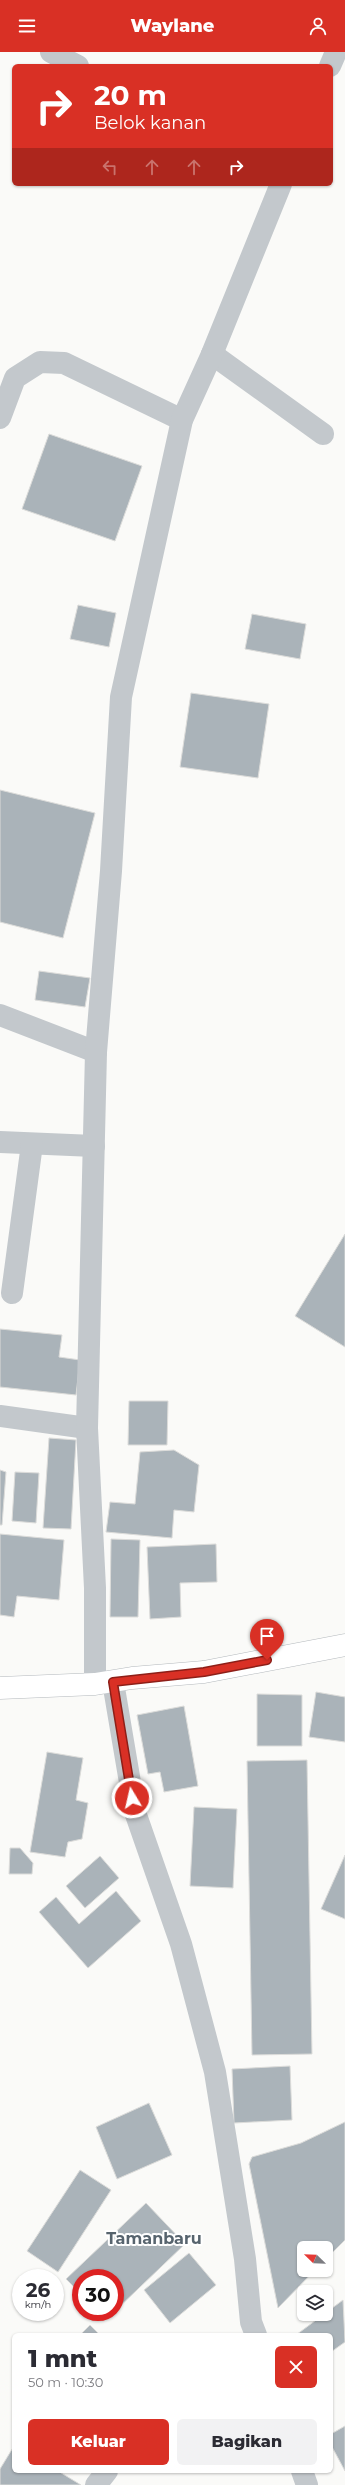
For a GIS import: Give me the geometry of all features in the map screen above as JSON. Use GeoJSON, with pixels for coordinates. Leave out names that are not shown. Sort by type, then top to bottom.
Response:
{"type":"FeatureCollection","features":[{"type":"Feature","properties":{"kind":"highway"},"geometry":{"type":"LineString","coordinates":[[0,1688],[104,1683],[204,1672],[345,1645]]}},
{"type":"Feature","properties":{"kind":"street"},"geometry":{"type":"LineString","coordinates":[[51,52],[77,61]]}},
{"type":"Feature","properties":{"kind":"street"},"geometry":{"type":"LineString","coordinates":[[331,64],[336,52]]}},
{"type":"Feature","properties":{"kind":"street"},"geometry":{"type":"LineString","coordinates":[[249,2331],[245,2259],[215,2072],[181,1944],[135,1812],[104,1683],[95,1588],[87,1428],[96,1052],[111,871],[120,697],[182,420],[212,354],[280,186]]}},
{"type":"Feature","properties":{"kind":"street"},"geometry":{"type":"LineString","coordinates":[[212,354],[323,434]]}},
{"type":"Feature","properties":{"kind":"street"},"geometry":{"type":"LineString","coordinates":[[0,418],[15,378],[40,362],[64,363],[182,420]]}},
{"type":"Feature","properties":{"kind":"street"},"geometry":{"type":"LineString","coordinates":[[0,1015],[96,1052]]}},
{"type":"Feature","properties":{"kind":"street"},"geometry":{"type":"LineString","coordinates":[[0,1142],[94,1146]]}},
{"type":"Feature","properties":{"kind":"street"},"geometry":{"type":"LineString","coordinates":[[12,1293],[32,1144]]}},
{"type":"Feature","properties":{"kind":"street"},"geometry":{"type":"LineString","coordinates":[[0,1416],[87,1428]]}},
{"type":"Feature","properties":{"kind":"street"},"geometry":{"type":"LineString","coordinates":[[96,2485],[105,2473]]}},
{"type":"Feature","properties":{"kind":"street"},"geometry":{"type":"LineString","coordinates":[[303,2473],[307,2485]]}},
{"type":"Feature","properties":{"kind":"building"},"geometry":{"type":"Polygon","coordinates":[[[49,434],[142,466],[115,541],[22,509],[49,434]]]}},
{"type":"Feature","properties":{"kind":"building"},"geometry":{"type":"Polygon","coordinates":[[[78,605],[116,613],[109,647],[70,639],[78,605]]]}},
{"type":"Feature","properties":{"kind":"building"},"geometry":{"type":"Polygon","coordinates":[[[252,614],[306,624],[300,659],[245,649],[252,614]]]}},
{"type":"Feature","properties":{"kind":"building"},"geometry":{"type":"Polygon","coordinates":[[[191,693],[269,704],[258,778],[180,767],[191,693]]]}},
{"type":"Feature","properties":{"kind":"building"},"geometry":{"type":"Polygon","coordinates":[[[0,790],[95,813],[63,938],[0,922],[0,790]]]}},
{"type":"Feature","properties":{"kind":"building"},"geometry":{"type":"Polygon","coordinates":[[[39,971],[90,978],[85,1007],[35,1000],[39,971]]]}},
{"type":"Feature","properties":{"kind":"building"},"geometry":{"type":"Polygon","coordinates":[[[345,1234],[345,1347],[295,1316],[345,1234]]]}},
{"type":"Feature","properties":{"kind":"building"},"geometry":{"type":"Polygon","coordinates":[[[0,1329],[62,1335],[59,1357],[80,1360],[76,1395],[0,1387],[0,1329]]]}},
{"type":"Feature","properties":{"kind":"building"},"geometry":{"type":"Polygon","coordinates":[[[129,1401],[168,1401],[167,1445],[128,1445],[129,1401]]]}},
{"type":"Feature","properties":{"kind":"building"},"geometry":{"type":"Polygon","coordinates":[[[49,1438],[76,1440],[71,1529],[43,1528],[49,1438]]]}},
{"type":"Feature","properties":{"kind":"building"},"geometry":{"type":"Polygon","coordinates":[[[174,1450],[199,1465],[194,1512],[174,1510],[172,1538],[106,1532],[110,1502],[135,1504],[140,1452],[174,1450]]]}},
{"type":"Feature","properties":{"kind":"building"},"geometry":{"type":"Polygon","coordinates":[[[0,1470],[6,1472],[2,1525],[0,1525],[0,1470]]]}},
{"type":"Feature","properties":{"kind":"building"},"geometry":{"type":"Polygon","coordinates":[[[15,1472],[39,1473],[36,1523],[12,1521],[15,1472]]]}},
{"type":"Feature","properties":{"kind":"building"},"geometry":{"type":"Polygon","coordinates":[[[0,1534],[64,1540],[59,1600],[17,1596],[14,1617],[0,1615],[0,1534]]]}},
{"type":"Feature","properties":{"kind":"building"},"geometry":{"type":"Polygon","coordinates":[[[111,1539],[140,1540],[138,1617],[110,1617],[111,1539]]]}},
{"type":"Feature","properties":{"kind":"building"},"geometry":{"type":"Polygon","coordinates":[[[216,1544],[217,1582],[180,1583],[181,1617],[150,1619],[147,1547],[216,1544]]]}},
{"type":"Feature","properties":{"kind":"building"},"geometry":{"type":"Polygon","coordinates":[[[316,1692],[345,1697],[345,1742],[309,1737],[316,1692]]]}},
{"type":"Feature","properties":{"kind":"building"},"geometry":{"type":"Polygon","coordinates":[[[257,1694],[302,1695],[302,1746],[257,1746],[257,1694]]]}},
{"type":"Feature","properties":{"kind":"building"},"geometry":{"type":"Polygon","coordinates":[[[184,1706],[198,1786],[164,1792],[160,1772],[148,1774],[137,1715],[184,1706]]]}},
{"type":"Feature","properties":{"kind":"building"},"geometry":{"type":"Polygon","coordinates":[[[47,1752],[83,1758],[76,1800],[88,1803],[82,1839],[68,1842],[65,1857],[30,1852],[47,1752]]]}},
{"type":"Feature","properties":{"kind":"building"},"geometry":{"type":"Polygon","coordinates":[[[307,1760],[312,2054],[252,2055],[247,1761],[307,1760]]]}},
{"type":"Feature","properties":{"kind":"building"},"geometry":{"type":"Polygon","coordinates":[[[194,1807],[237,1809],[233,1888],[190,1886],[194,1807]]]}},
{"type":"Feature","properties":{"kind":"building"},"geometry":{"type":"Polygon","coordinates":[[[10,1848],[20,1848],[33,1863],[32,1874],[9,1874],[10,1848]]]}},
{"type":"Feature","properties":{"kind":"building"},"geometry":{"type":"Polygon","coordinates":[[[345,1855],[345,1919],[321,1909],[345,1855]]]}},
{"type":"Feature","properties":{"kind":"building"},"geometry":{"type":"Polygon","coordinates":[[[100,1856],[119,1878],[85,1908],[66,1886],[100,1856]]]}},
{"type":"Feature","properties":{"kind":"building"},"geometry":{"type":"Polygon","coordinates":[[[116,1891],[141,1921],[88,1968],[39,1912],[56,1897],[79,1924],[116,1891]]]}},
{"type":"Feature","properties":{"kind":"building"},"geometry":{"type":"Polygon","coordinates":[[[290,2066],[292,2120],[234,2123],[232,2069],[290,2066]]]}},
{"type":"Feature","properties":{"kind":"building"},"geometry":{"type":"Polygon","coordinates":[[[149,2103],[172,2155],[117,2179],[96,2127],[149,2103]]]}},
{"type":"Feature","properties":{"kind":"building"},"geometry":{"type":"Polygon","coordinates":[[[345,2122],[345,2240],[333,2252],[333,2241],[297,2241],[297,2277],[308,2277],[300,2285],[297,2285],[297,2288],[278,2308],[249,2164],[252,2157],[301,2143],[345,2122]]]}},
{"type":"Feature","properties":{"kind":"building"},"geometry":{"type":"Polygon","coordinates":[[[80,2170],[111,2190],[60,2269],[54,2269],[27,2251],[80,2170]]]}},
{"type":"Feature","properties":{"kind":"building"},"geometry":{"type":"Polygon","coordinates":[[[146,2203],[185,2244],[124,2302],[124,2269],[77,2269],[146,2203]]]}},
{"type":"Feature","properties":{"kind":"building"},"geometry":{"type":"Polygon","coordinates":[[[189,2253],[216,2285],[170,2323],[144,2290],[189,2253]]]}},
{"type":"Feature","properties":{"kind":"building"},"geometry":{"type":"Polygon","coordinates":[[[72,2273],[72,2285],[66,2279],[72,2273]]]}},
{"type":"Feature","properties":{"kind":"building"},"geometry":{"type":"Polygon","coordinates":[[[343,2300],[345,2342],[333,2351],[333,2333],[299,2333],[315,2321],[333,2321],[333,2307],[343,2300]]]}},
{"type":"Feature","properties":{"kind":"building"},"geometry":{"type":"Polygon","coordinates":[[[90,2325],[98,2333],[82,2333],[90,2325]]]}},
{"type":"Feature","properties":{"kind":"building"},"geometry":{"type":"Polygon","coordinates":[[[345,2426],[345,2471],[333,2449],[333,2433],[345,2426]]]}},
{"type":"Feature","properties":{"kind":"building"},"geometry":{"type":"Polygon","coordinates":[[[12,2449],[12,2473],[61,2473],[81,2485],[0,2485],[0,2469],[12,2449]]]}},
{"type":"Feature","properties":{"kind":"district","name":"Tamanbaru"},"geometry":{"type":"Point","coordinates":[154,2238]}},
{"type":"Feature","properties":{"kind":"route"},"geometry":{"type":"LineString","coordinates":[[132,1798],[113,1682],[132,1678],[204,1672],[267,1660]]}}]}
